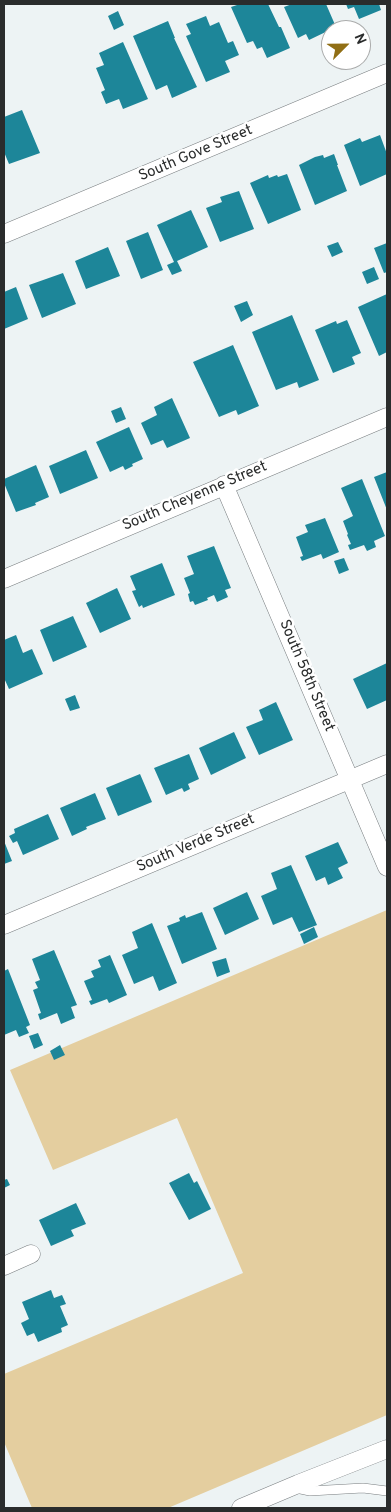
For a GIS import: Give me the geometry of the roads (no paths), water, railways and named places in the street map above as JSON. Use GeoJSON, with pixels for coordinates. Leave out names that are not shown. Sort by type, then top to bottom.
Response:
{"type":"FeatureCollection","features":[{"type":"Feature","properties":{"kind":"street","name":"South Gove Street"},"geometry":{"type":"LineString","coordinates":[[4,234],[387,73]]}},
{"type":"Feature","properties":{"kind":"street","name":"South Cheyenne Street"},"geometry":{"type":"LineString","coordinates":[[4,578],[387,417]]}},
{"type":"Feature","properties":{"kind":"street","name":"South 58th Street"},"geometry":{"type":"LineString","coordinates":[[224,485],[387,867]]}},
{"type":"Feature","properties":{"kind":"street","name":"South Verde Street"},"geometry":{"type":"LineString","coordinates":[[4,925],[387,764]]}},
{"type":"Feature","properties":{"kind":"street"},"geometry":{"type":"LineString","coordinates":[[4,1266],[31,1254]]}},
{"type":"Feature","properties":{"kind":"street"},"geometry":{"type":"LineString","coordinates":[[241,1508],[387,1449]]}},
{"type":"Feature","properties":{"kind":"lane"},"geometry":{"type":"LineString","coordinates":[[291,1487],[310,1491],[363,1488],[387,1491]]}}]}
